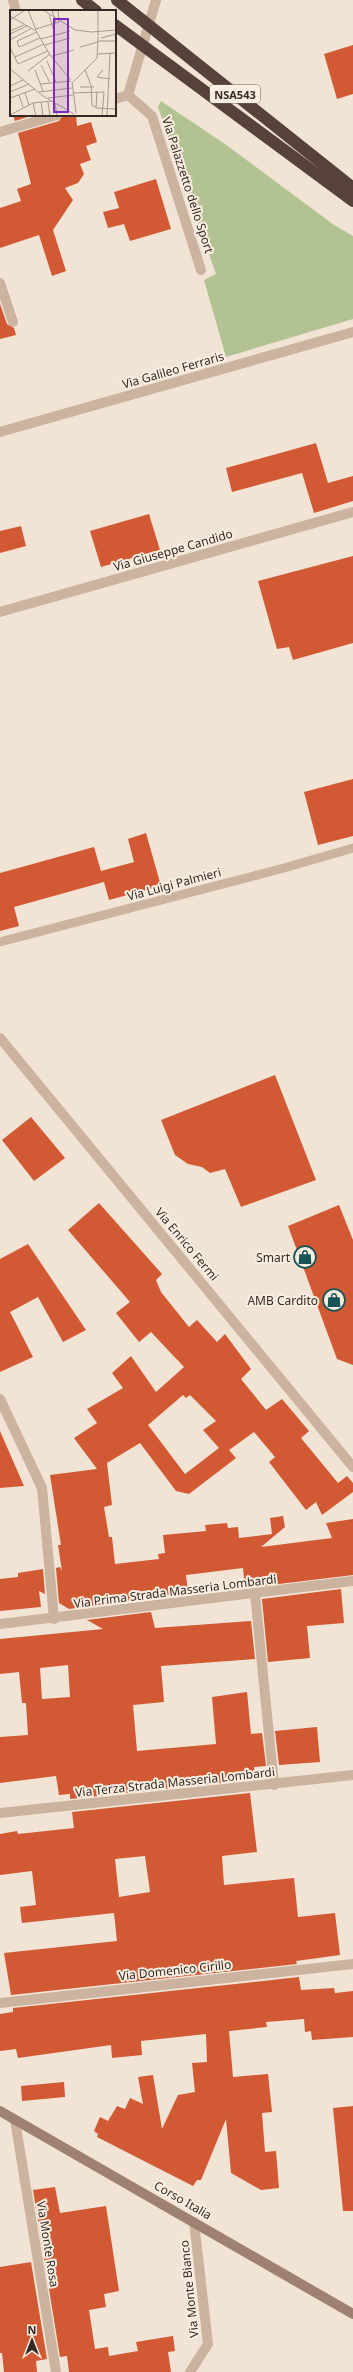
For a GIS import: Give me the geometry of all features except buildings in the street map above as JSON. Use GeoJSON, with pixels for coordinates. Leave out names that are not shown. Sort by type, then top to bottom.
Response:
{"type":"FeatureCollection","features":[{"type":"Feature","properties":{"kind":"highway"},"geometry":{"type":"LineString","coordinates":[[82,0],[95,10]]}},
{"type":"Feature","properties":{"kind":"highway","name":"NSA543"},"geometry":{"type":"LineString","coordinates":[[117,0],[353,188]]}},
{"type":"Feature","properties":{"kind":"highway","name":"NSA543"},"geometry":{"type":"LineString","coordinates":[[116,26],[353,201]]}},
{"type":"Feature","properties":{"kind":"street"},"geometry":{"type":"LineString","coordinates":[[13,0],[16,10]]}},
{"type":"Feature","properties":{"kind":"street"},"geometry":{"type":"LineString","coordinates":[[116,99],[128,95],[156,0]]}},
{"type":"Feature","properties":{"kind":"street","name":"Via Palazzetto dello Sport"},"geometry":{"type":"LineString","coordinates":[[128,95],[152,116],[201,270]]}},
{"type":"Feature","properties":{"kind":"street"},"geometry":{"type":"LineString","coordinates":[[0,132],[52,116]]}},
{"type":"Feature","properties":{"kind":"street"},"geometry":{"type":"LineString","coordinates":[[0,284],[13,322]]}},
{"type":"Feature","properties":{"kind":"street","name":"Via Galileo Ferraris"},"geometry":{"type":"LineString","coordinates":[[0,432],[353,332]]}},
{"type":"Feature","properties":{"kind":"street","name":"Via Giuseppe Candido"},"geometry":{"type":"LineString","coordinates":[[0,612],[353,512]]}},
{"type":"Feature","properties":{"kind":"street","name":"Via Enrico Fermi"},"geometry":{"type":"LineString","coordinates":[[0,1038],[353,1467]]}},
{"type":"Feature","properties":{"kind":"street"},"geometry":{"type":"LineString","coordinates":[[0,1399],[42,1488],[54,1619]]}},
{"type":"Feature","properties":{"kind":"street","name":"Via Prima Strada Masseria Lombardi"},"geometry":{"type":"LineString","coordinates":[[0,1624],[54,1619],[353,1581]]}},
{"type":"Feature","properties":{"kind":"street"},"geometry":{"type":"LineString","coordinates":[[255,1594],[274,1785]]}},
{"type":"Feature","properties":{"kind":"street","name":"Via Terza Strada Masseria Lombardi"},"geometry":{"type":"LineString","coordinates":[[0,1813],[274,1785],[353,1775]]}},
{"type":"Feature","properties":{"kind":"street","name":"Via Domenico Cirillo"},"geometry":{"type":"LineString","coordinates":[[0,2003],[353,1964]]}},
{"type":"Feature","properties":{"kind":"street","name":"Corso Italia"},"geometry":{"type":"LineString","coordinates":[[0,2111],[353,2314]]}},
{"type":"Feature","properties":{"kind":"street","name":"Via Monte Rosa"},"geometry":{"type":"LineString","coordinates":[[15,2120],[56,2372]]}},
{"type":"Feature","properties":{"kind":"street","name":"Via Monte Bianco"},"geometry":{"type":"LineString","coordinates":[[190,2372],[208,2344],[194,2222]]}},
{"type":"Feature","properties":{"kind":"lane","name":"Via Luigi Palmieri"},"geometry":{"type":"LineString","coordinates":[[0,942],[284,868],[353,848]]}},
{"type":"Feature","properties":{"kind":"green space"},"geometry":{"type":"Polygon","coordinates":[[[161,101],[225,144],[334,225],[353,236],[353,319],[226,357],[204,280],[216,274],[158,107],[161,101]]]}},
{"type":"Feature","properties":{"kind":"place","name":"Smart"},"geometry":{"type":"Point","coordinates":[305,1257]}},
{"type":"Feature","properties":{"kind":"place","name":"AMB Cardito"},"geometry":{"type":"Point","coordinates":[334,1300]}}]}
